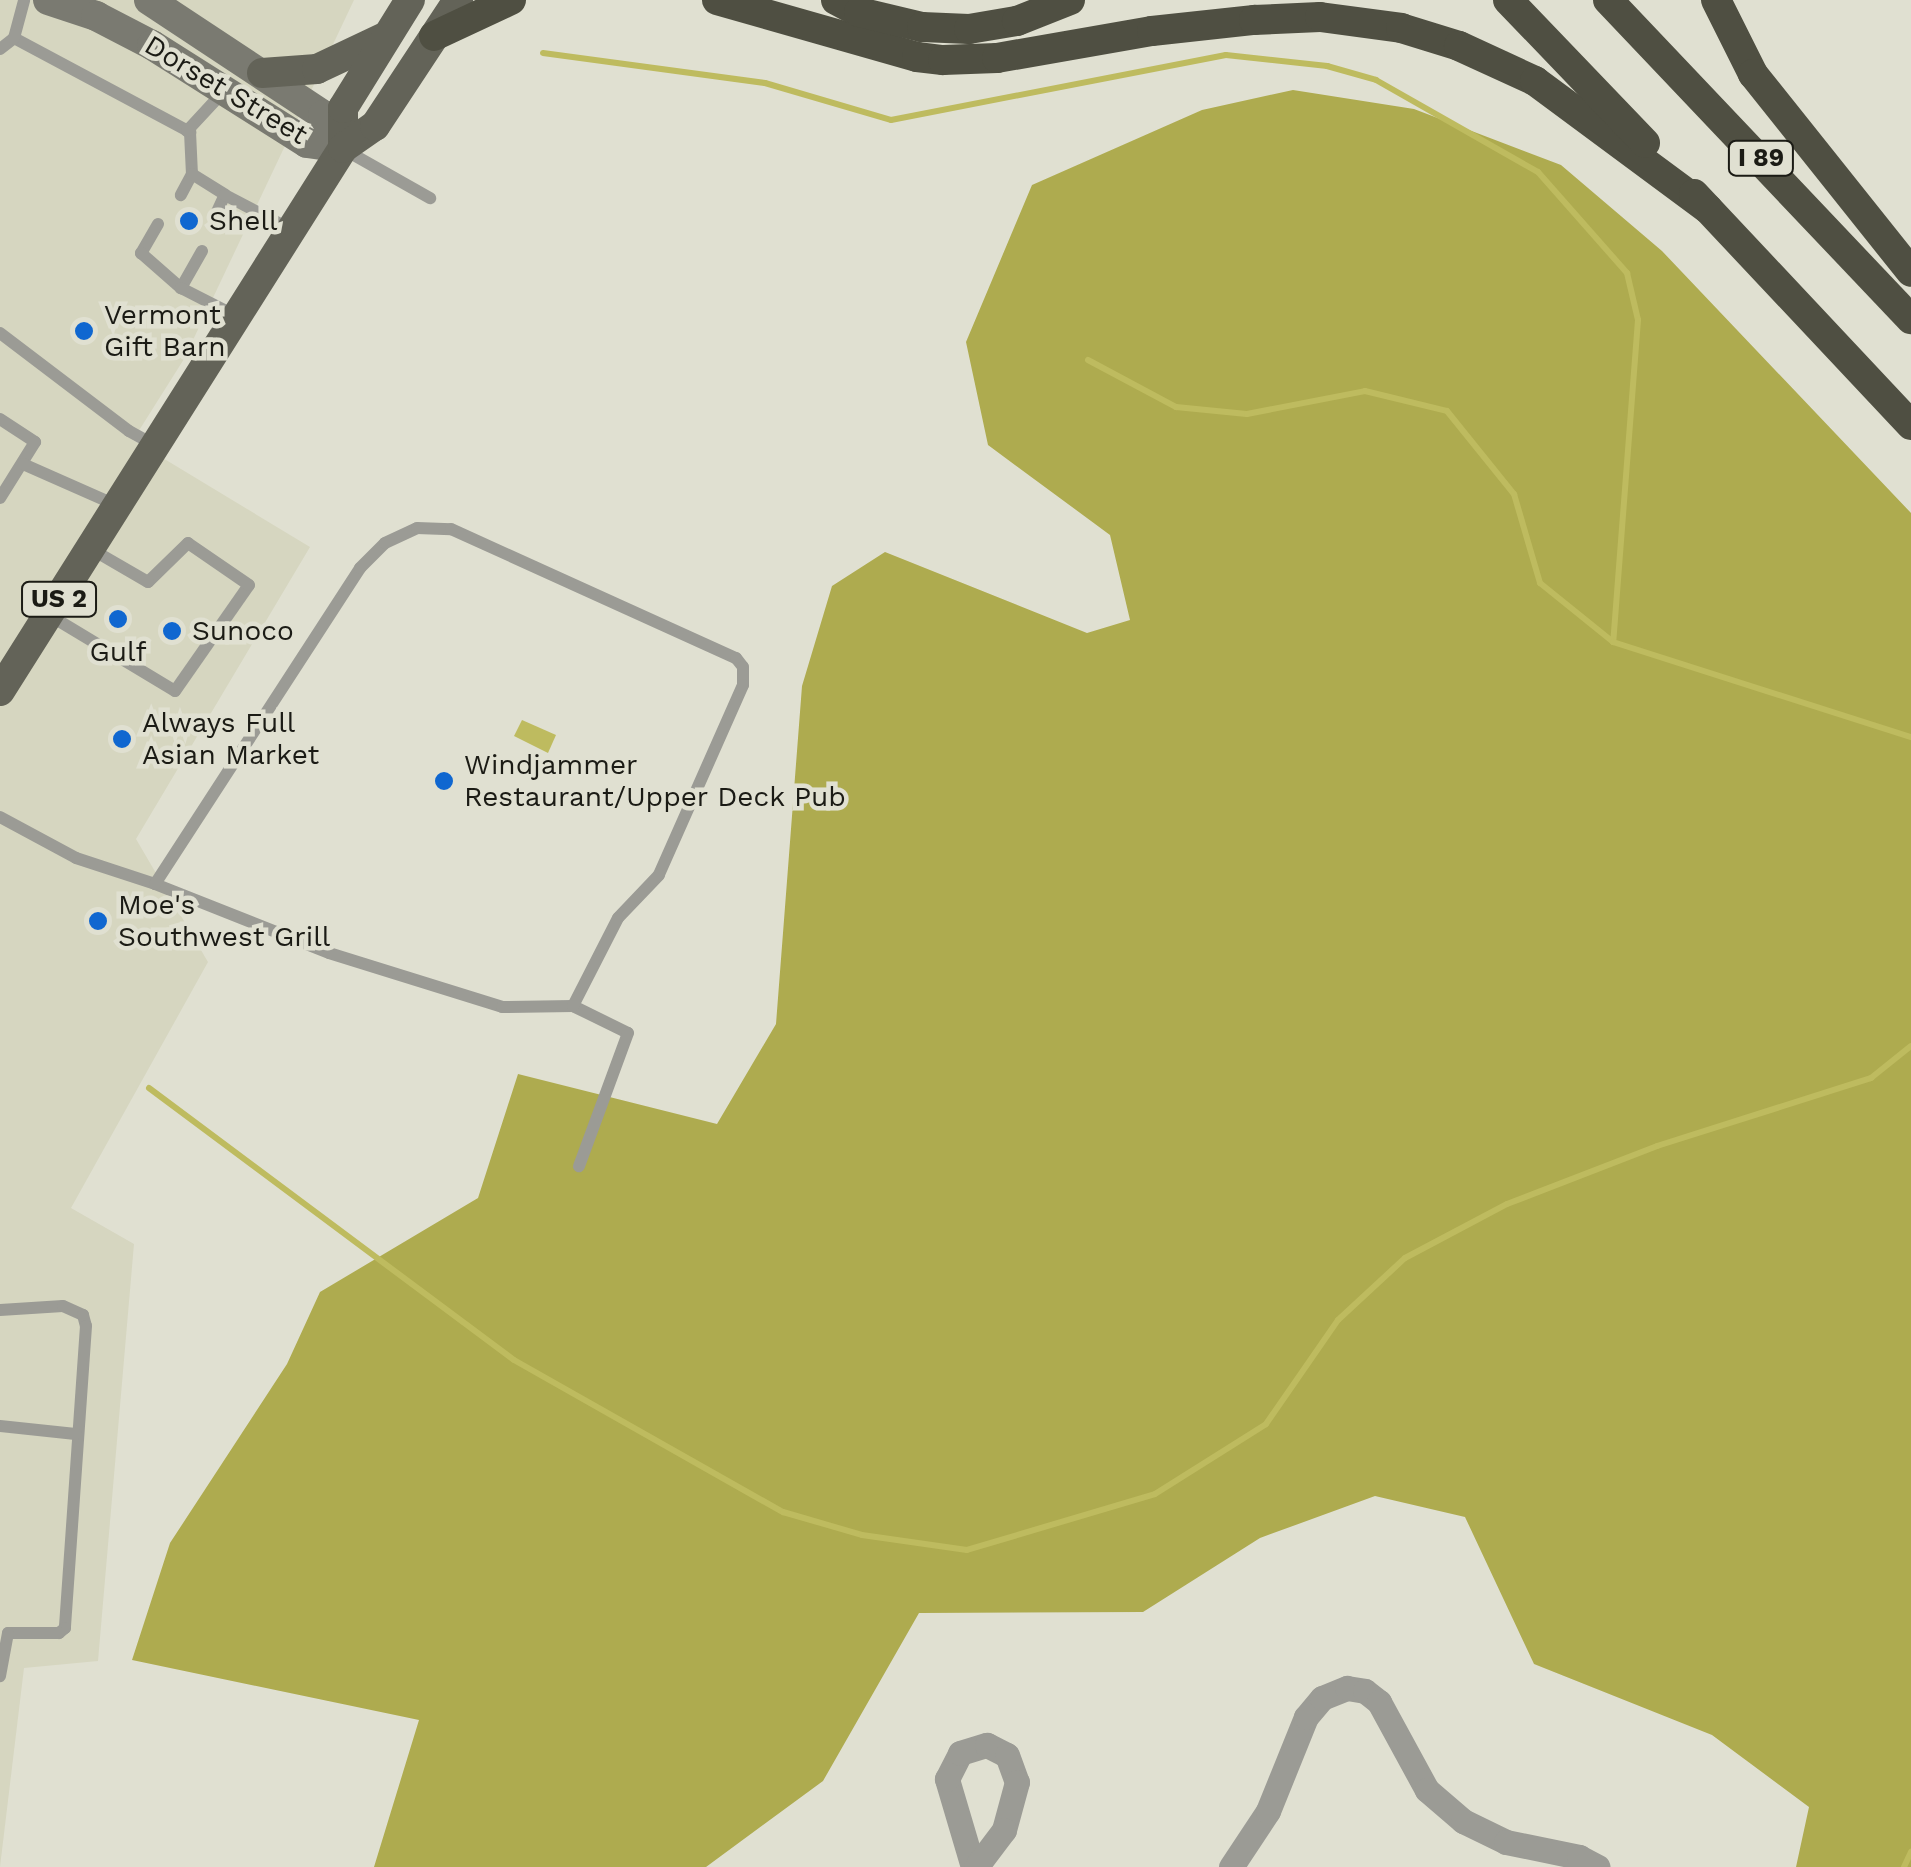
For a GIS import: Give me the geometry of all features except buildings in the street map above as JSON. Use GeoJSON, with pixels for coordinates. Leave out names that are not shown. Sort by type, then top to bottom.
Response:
{"type":"FeatureCollection","features":[{"type":"Feature","properties":{"kind":"highway"},"geometry":{"type":"LineString","coordinates":[[434,36],[511,0]]}},
{"type":"Feature","properties":{"kind":"highway"},"geometry":{"type":"LineString","coordinates":[[717,0],[917,57],[943,60],[997,58],[1168,29],[1254,20],[1320,17],[1400,28],[1460,46],[1535,82],[1708,210]]}},
{"type":"Feature","properties":{"kind":"highway"},"geometry":{"type":"LineString","coordinates":[[836,0],[859,12],[922,26],[969,29],[1017,21],[1070,0]]}},
{"type":"Feature","properties":{"kind":"highway","name":"I 89"},"geometry":{"type":"LineString","coordinates":[[1508,0],[1911,425]]}},
{"type":"Feature","properties":{"kind":"highway","name":"I 89"},"geometry":{"type":"LineString","coordinates":[[1608,0],[1911,318]]}},
{"type":"Feature","properties":{"kind":"highway"},"geometry":{"type":"LineString","coordinates":[[1716,0],[1753,74],[1911,272]]}},
{"type":"Feature","properties":{"kind":"main road","name":"Dorset Street"},"geometry":{"type":"LineString","coordinates":[[48,0],[126,31],[307,143],[343,148]]}},
{"type":"Feature","properties":{"kind":"main road","name":"Dorset Street"},"geometry":{"type":"LineString","coordinates":[[149,0],[323,115],[343,148]]}},
{"type":"Feature","properties":{"kind":"main road","name":"US 2"},"geometry":{"type":"LineString","coordinates":[[343,148],[343,108],[410,0]]}},
{"type":"Feature","properties":{"kind":"main road","name":"US 2"},"geometry":{"type":"LineString","coordinates":[[0,691],[343,148],[375,126],[458,0]]}},
{"type":"Feature","properties":{"kind":"main road"},"geometry":{"type":"LineString","coordinates":[[262,73],[317,69],[386,36]]}},
{"type":"Feature","properties":{"kind":"street"},"geometry":{"type":"LineString","coordinates":[[1231,1867],[1268,1811],[1306,1717],[1322,1698],[1348,1688],[1365,1692],[1379,1702],[1427,1790],[1463,1821],[1506,1842],[1579,1858],[1598,1867]]}},
{"type":"Feature","properties":{"kind":"lane"},"geometry":{"type":"LineString","coordinates":[[0,49],[14,38],[24,0]]}},
{"type":"Feature","properties":{"kind":"lane"},"geometry":{"type":"LineString","coordinates":[[14,38],[187,131]]}},
{"type":"Feature","properties":{"kind":"lane"},"geometry":{"type":"LineString","coordinates":[[181,195],[192,174],[187,131],[224,91]]}},
{"type":"Feature","properties":{"kind":"lane"},"geometry":{"type":"LineString","coordinates":[[343,148],[430,198]]}},
{"type":"Feature","properties":{"kind":"lane"},"geometry":{"type":"LineString","coordinates":[[192,174],[292,230]]}},
{"type":"Feature","properties":{"kind":"lane"},"geometry":{"type":"LineString","coordinates":[[215,216],[225,195]]}},
{"type":"Feature","properties":{"kind":"lane"},"geometry":{"type":"LineString","coordinates":[[158,224],[140,253],[180,288],[238,317]]}},
{"type":"Feature","properties":{"kind":"lane"},"geometry":{"type":"LineString","coordinates":[[180,288],[202,250]]}},
{"type":"Feature","properties":{"kind":"lane"},"geometry":{"type":"LineString","coordinates":[[0,333],[129,431],[156,446]]}},
{"type":"Feature","properties":{"kind":"lane"},"geometry":{"type":"LineString","coordinates":[[0,419],[35,442],[0,498]]}},
{"type":"Feature","properties":{"kind":"lane"},"geometry":{"type":"LineString","coordinates":[[23,464],[118,506]]}},
{"type":"Feature","properties":{"kind":"lane"},"geometry":{"type":"LineString","coordinates":[[155,884],[360,568],[385,542],[417,528],[451,530],[736,658],[742,668],[744,685],[659,875],[618,918],[573,1006]]}},
{"type":"Feature","properties":{"kind":"lane"},"geometry":{"type":"LineString","coordinates":[[49,615],[175,691],[249,585],[188,543],[148,582],[91,548]]}},
{"type":"Feature","properties":{"kind":"lane"},"geometry":{"type":"LineString","coordinates":[[0,816],[76,858],[428,986],[502,1007],[573,1006],[628,1033],[579,1166]]}},
{"type":"Feature","properties":{"kind":"lane"},"geometry":{"type":"LineString","coordinates":[[0,1310],[64,1306],[83,1315],[86,1336],[65,1628],[58,1633],[8,1634],[0,1676]]}},
{"type":"Feature","properties":{"kind":"lane"},"geometry":{"type":"LineString","coordinates":[[0,1426],[76,1434]]}},
{"type":"Feature","properties":{"kind":"shaded area"},"geometry":{"type":"Polygon","coordinates":[[[0,0],[354,0],[184,359],[133,440],[310,547],[136,839],[208,962],[71,1208],[134,1244],[98,1661],[24,1668],[0,1867],[0,0]]]}},
{"type":"Feature","properties":{"kind":"shaded area"},"geometry":{"type":"Polygon","coordinates":[[[1293,90],[1414,109],[1561,165],[1662,251],[1911,513],[1911,1867],[1796,1867],[1809,1807],[1712,1735],[1534,1664],[1465,1517],[1375,1496],[1260,1538],[1143,1612],[919,1613],[823,1781],[706,1867],[374,1867],[419,1720],[132,1660],[170,1543],[287,1364],[320,1292],[478,1198],[518,1074],[717,1124],[776,1024],[802,686],[832,586],[885,552],[1087,633],[1130,620],[1110,535],[988,445],[966,342],[1032,185],[1202,110],[1293,90]]]}},
{"type":"Feature","properties":{"kind":"shaded area"},"geometry":{"type":"Polygon","coordinates":[[[522,720],[556,735],[548,753],[514,736],[522,720]]]}},
{"type":"Feature","properties":{"kind":"waterway"},"geometry":{"type":"LineString","coordinates":[[543,53],[765,83],[891,120],[1226,55],[1327,66],[1376,80],[1538,172],[1627,273],[1638,320],[1613,642]]}},
{"type":"Feature","properties":{"kind":"waterway"},"geometry":{"type":"LineString","coordinates":[[1088,360],[1176,407],[1247,414],[1365,391],[1447,411],[1514,494],[1540,583],[1613,642],[1911,737]]}},
{"type":"Feature","properties":{"kind":"waterway"},"geometry":{"type":"LineString","coordinates":[[149,1088],[514,1360],[783,1512],[862,1535],[967,1550],[1155,1494],[1266,1424],[1338,1320],[1405,1258],[1507,1204],[1657,1146],[1871,1078],[1911,1046]]}},
{"type":"Feature","properties":{"kind":"waterway"},"geometry":{"type":"LineString","coordinates":[[1904,1867],[1911,1852]]}},
{"type":"Feature","properties":{"kind":"place","name":"Shell"},"geometry":{"type":"Point","coordinates":[189,221]}},
{"type":"Feature","properties":{"kind":"place","name":"Vermont Gift Barn"},"geometry":{"type":"Point","coordinates":[84,331]}},
{"type":"Feature","properties":{"kind":"place","name":"Gulf"},"geometry":{"type":"Point","coordinates":[118,619]}},
{"type":"Feature","properties":{"kind":"place","name":"Sunoco"},"geometry":{"type":"Point","coordinates":[172,631]}},
{"type":"Feature","properties":{"kind":"place","name":"Always Full Asian Market"},"geometry":{"type":"Point","coordinates":[122,739]}},
{"type":"Feature","properties":{"kind":"place","name":"Windjammer Restaurant/Upper Deck Pub"},"geometry":{"type":"Point","coordinates":[444,781]}},
{"type":"Feature","properties":{"kind":"place","name":"Moe's Southwest Grill"},"geometry":{"type":"Point","coordinates":[98,921]}}]}
